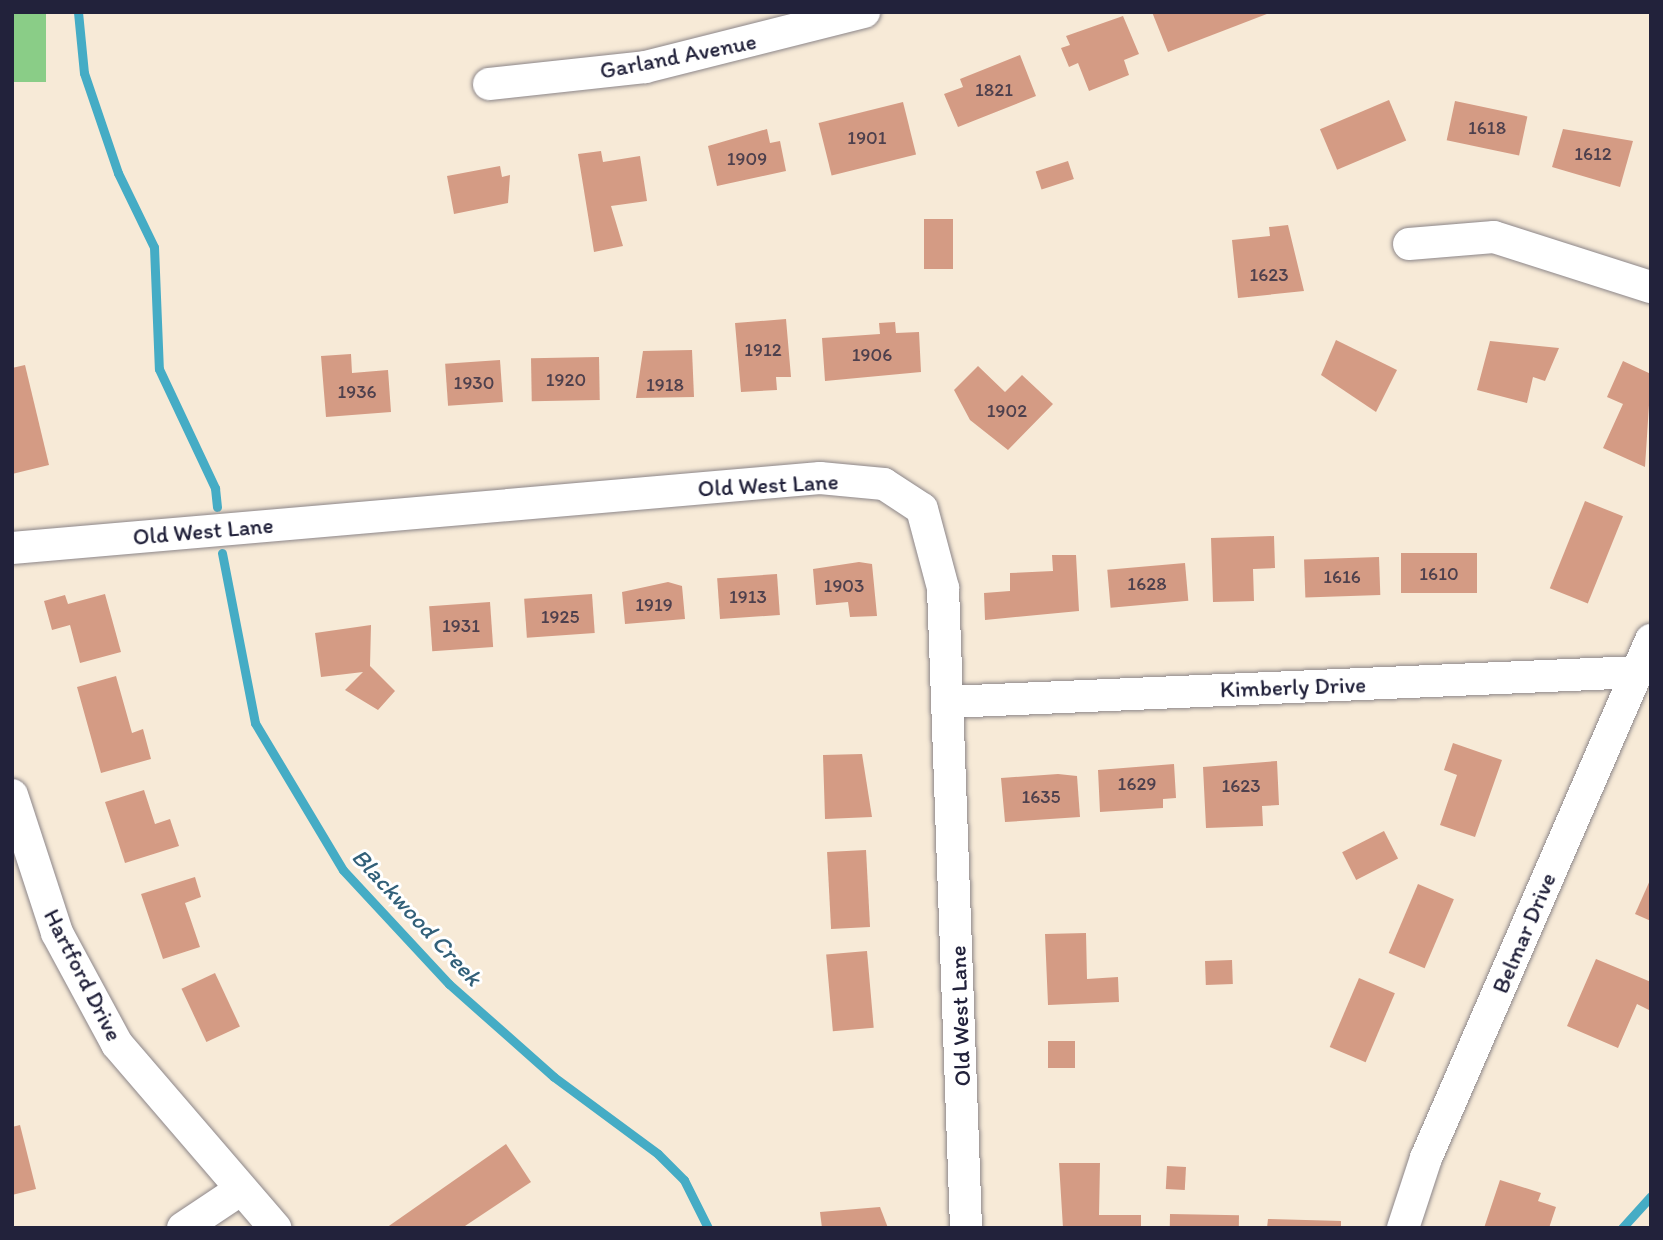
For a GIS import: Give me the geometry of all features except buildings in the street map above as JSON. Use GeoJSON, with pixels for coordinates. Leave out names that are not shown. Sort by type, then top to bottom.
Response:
{"type":"FeatureCollection","features":[{"type":"Feature","properties":{"kind":"street","name":"Garland Avenue"},"geometry":{"type":"LineString","coordinates":[[489,84],[645,66],[864,12]]}},
{"type":"Feature","properties":{"kind":"street"},"geometry":{"type":"LineString","coordinates":[[1409,244],[1494,237],[1651,287]]}},
{"type":"Feature","properties":{"kind":"street","name":"Old West Lane"},"geometry":{"type":"LineString","coordinates":[[12,548],[820,478],[884,484],[922,509],[943,588],[966,1228]]}},
{"type":"Feature","properties":{"kind":"street","name":"Belmar Drive"},"geometry":{"type":"LineString","coordinates":[[1403,1228],[1426,1158],[1651,640]]}},
{"type":"Feature","properties":{"kind":"street","name":"Kimberly Drive"},"geometry":{"type":"LineString","coordinates":[[948,702],[1637,672]]}},
{"type":"Feature","properties":{"kind":"street","name":"Hartford Drive"},"geometry":{"type":"LineString","coordinates":[[12,795],[20,853],[57,933],[117,1044],[275,1228]]}},
{"type":"Feature","properties":{"kind":"street"},"geometry":{"type":"LineString","coordinates":[[183,1228],[240,1190]]}},
{"type":"Feature","properties":{"kind":"green space"},"geometry":{"type":"Polygon","coordinates":[[[12,12],[46,12],[46,82],[12,82],[12,12]]]}},
{"type":"Feature","properties":{"kind":"waterway","name":"Blackwood Creek"},"geometry":{"type":"LineString","coordinates":[[78,12],[84,73],[118,173],[154,247],[159,369],[215,488],[217,507]]}},
{"type":"Feature","properties":{"kind":"waterway","name":"Blackwood Creek"},"geometry":{"type":"LineString","coordinates":[[222,553],[255,723],[343,870],[449,984],[554,1077],[658,1154],[684,1180],[708,1228]]}},
{"type":"Feature","properties":{"kind":"waterway"},"geometry":{"type":"LineString","coordinates":[[1622,1228],[1651,1196]]}}]}
